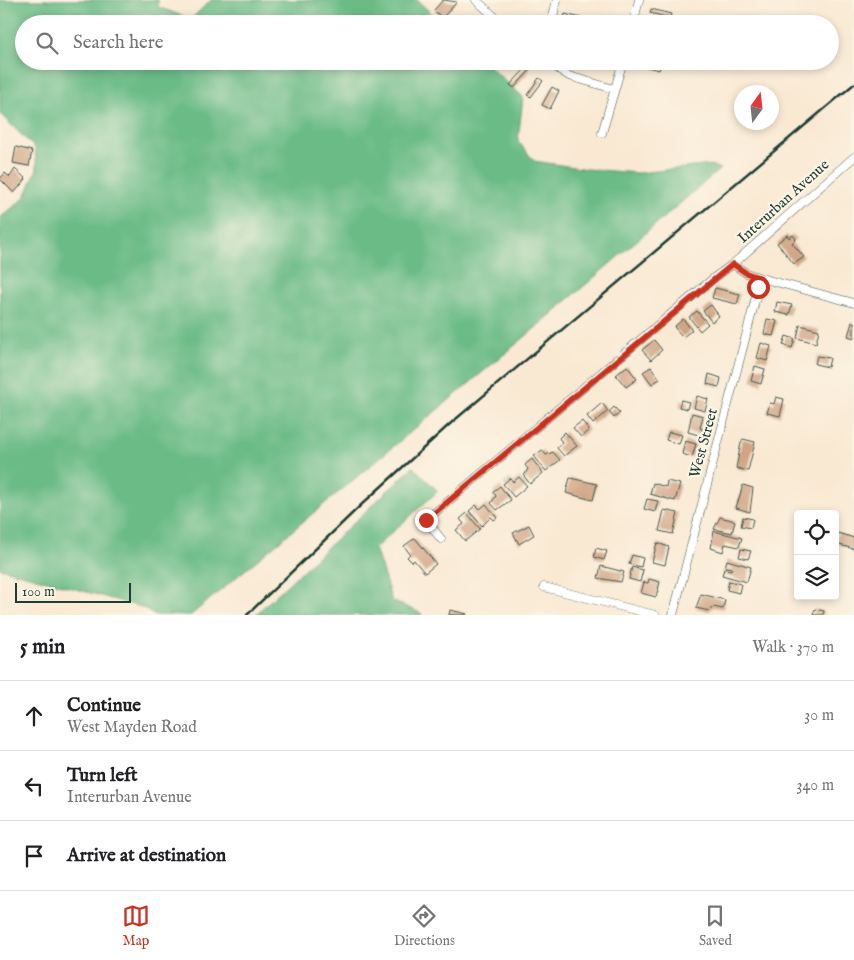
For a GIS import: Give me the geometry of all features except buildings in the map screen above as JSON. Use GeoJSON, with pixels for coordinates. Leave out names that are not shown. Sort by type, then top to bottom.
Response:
{"type":"FeatureCollection","features":[{"type":"Feature","properties":{"kind":"street"},"geometry":{"type":"LineString","coordinates":[[476,0],[493,15]]}},
{"type":"Feature","properties":{"kind":"street"},"geometry":{"type":"LineString","coordinates":[[553,15],[557,0]]}},
{"type":"Feature","properties":{"kind":"street"},"geometry":{"type":"LineString","coordinates":[[635,15],[639,0]]}},
{"type":"Feature","properties":{"kind":"street"},"geometry":{"type":"LineString","coordinates":[[559,70],[568,76],[614,89]]}},
{"type":"Feature","properties":{"kind":"street"},"geometry":{"type":"LineString","coordinates":[[602,132],[620,70]]}},
{"type":"Feature","properties":{"kind":"street","name":"Interurban Avenue"},"geometry":{"type":"LineString","coordinates":[[441,539],[426,520],[733,264],[854,157]]}},
{"type":"Feature","properties":{"kind":"street"},"geometry":{"type":"LineString","coordinates":[[733,264],[746,273],[760,278],[854,303]]}},
{"type":"Feature","properties":{"kind":"street","name":"West Street"},"geometry":{"type":"LineString","coordinates":[[673,615],[760,278]]}},
{"type":"Feature","properties":{"kind":"street"},"geometry":{"type":"LineString","coordinates":[[544,587],[655,615]]}},
{"type":"Feature","properties":{"kind":"green space"},"geometry":{"type":"Polygon","coordinates":[[[0,0],[158,0],[158,7],[180,15],[15,15],[15,70],[494,70],[523,97],[518,141],[534,161],[587,169],[638,173],[711,165],[720,169],[526,336],[191,615],[154,615],[141,607],[0,568],[0,218],[25,197],[37,169],[35,148],[0,114],[0,0]]]}},
{"type":"Feature","properties":{"kind":"green space"},"geometry":{"type":"Polygon","coordinates":[[[211,0],[417,0],[433,15],[195,15],[211,0]]]}},
{"type":"Feature","properties":{"kind":"green space"},"geometry":{"type":"Polygon","coordinates":[[[413,467],[438,491],[375,548],[392,601],[422,615],[255,615],[413,467]]]}},
{"type":"Feature","properties":{"kind":"railway"},"geometry":{"type":"LineString","coordinates":[[247,615],[360,506],[450,424],[854,84]]}},
{"type":"Feature","properties":{"kind":"route"},"geometry":{"type":"LineString","coordinates":[[426,520],[715,277],[733,264],[746,273],[760,278],[758,287]]}}]}
